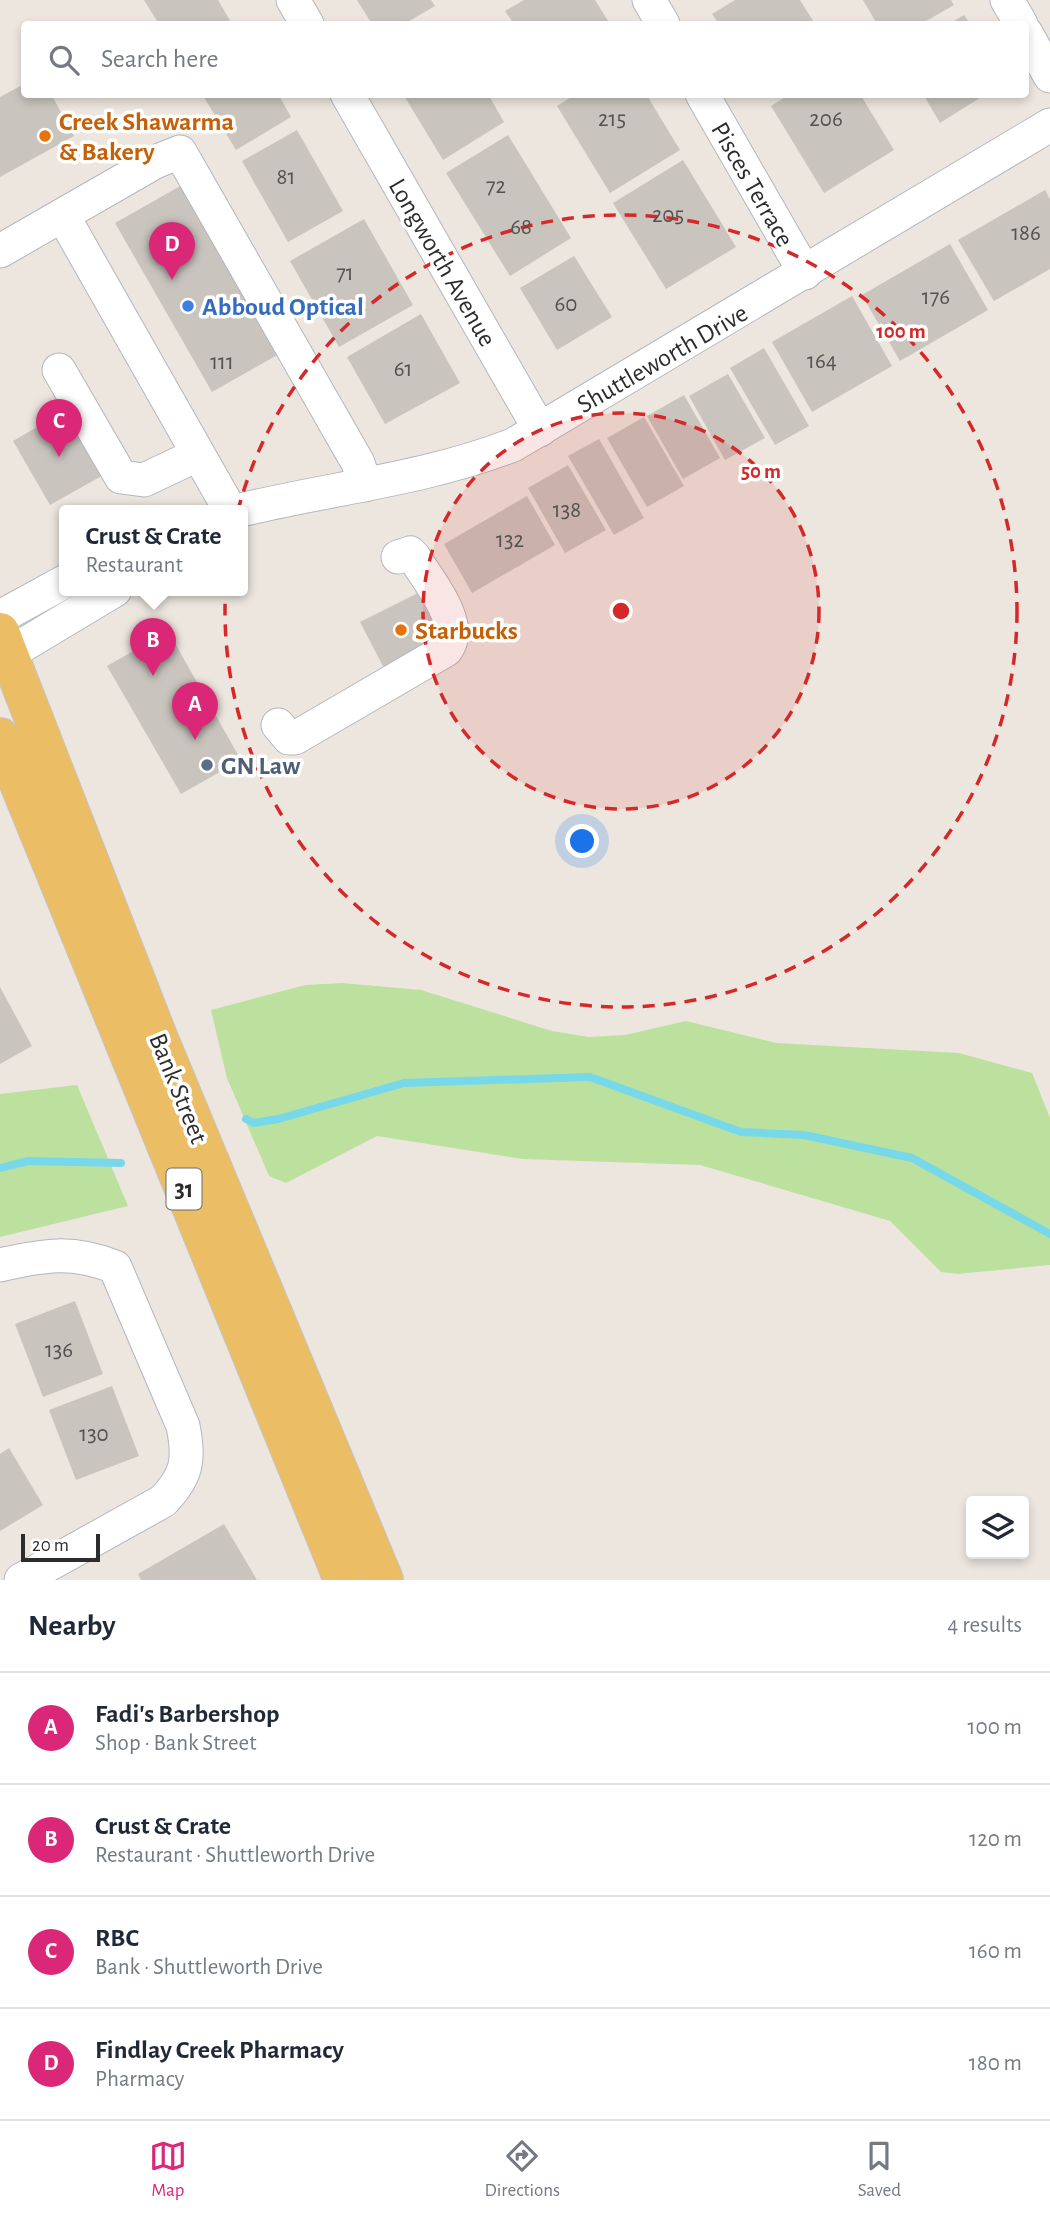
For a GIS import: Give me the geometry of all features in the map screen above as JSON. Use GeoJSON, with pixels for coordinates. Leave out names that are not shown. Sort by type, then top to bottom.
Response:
{"type":"FeatureCollection","features":[{"type":"Feature","properties":{"kind":"main road","name":"Bank Street"},"geometry":{"type":"LineString","coordinates":[[3,648],[159,1039],[384,1580]]}},
{"type":"Feature","properties":{"kind":"main road","name":"Bank Street"},"geometry":{"type":"LineString","coordinates":[[0,737],[343,1580]]}},
{"type":"Feature","properties":{"kind":"street"},"geometry":{"type":"LineString","coordinates":[[293,0],[305,21]]}},
{"type":"Feature","properties":{"kind":"street"},"geometry":{"type":"LineString","coordinates":[[649,0],[661,21]]}},
{"type":"Feature","properties":{"kind":"street"},"geometry":{"type":"LineString","coordinates":[[1007,0],[1019,21]]}},
{"type":"Feature","properties":{"kind":"street"},"geometry":{"type":"LineString","coordinates":[[1029,38],[1050,76]]}},
{"type":"Feature","properties":{"kind":"street","name":"Longworth Avenue"},"geometry":{"type":"LineString","coordinates":[[349,98],[540,430]]}},
{"type":"Feature","properties":{"kind":"street","name":"Pisces Terrace"},"geometry":{"type":"LineString","coordinates":[[704,98],[805,274]]}},
{"type":"Feature","properties":{"kind":"street","name":"Shuttleworth Drive"},"geometry":{"type":"LineString","coordinates":[[248,509],[471,462],[513,445],[805,274],[1050,125]]}},
{"type":"Feature","properties":{"kind":"street"},"geometry":{"type":"LineString","coordinates":[[0,251],[155,162],[180,152],[358,463],[365,485]]}},
{"type":"Feature","properties":{"kind":"street"},"geometry":{"type":"LineString","coordinates":[[63,216],[227,505]]}},
{"type":"Feature","properties":{"kind":"street"},"geometry":{"type":"LineString","coordinates":[[60,370],[121,477],[144,480],[197,455]]}},
{"type":"Feature","properties":{"kind":"street"},"geometry":{"type":"LineString","coordinates":[[278,725],[289,738],[295,738],[446,650],[451,642],[452,623],[414,557],[410,553],[398,557]]}},
{"type":"Feature","properties":{"kind":"street"},"geometry":{"type":"LineString","coordinates":[[0,617],[59,585]]}},
{"type":"Feature","properties":{"kind":"street"},"geometry":{"type":"LineString","coordinates":[[3,648],[103,596]]}},
{"type":"Feature","properties":{"kind":"street"},"geometry":{"type":"LineString","coordinates":[[0,1265],[46,1255],[87,1256],[115,1267],[183,1426],[187,1445],[186,1463],[179,1484],[163,1501],[21,1580]]}},
{"type":"Feature","properties":{"kind":"green space"},"geometry":{"type":"Polygon","coordinates":[[[342,983],[421,990],[552,1031],[589,1037],[625,1035],[686,1021],[776,1043],[959,1053],[1032,1073],[1050,1118],[1050,1265],[958,1274],[941,1272],[890,1221],[700,1165],[522,1159],[377,1136],[286,1183],[269,1176],[227,1078],[211,1010],[305,985],[342,983]]]}},
{"type":"Feature","properties":{"kind":"green space"},"geometry":{"type":"Polygon","coordinates":[[[77,1085],[128,1206],[0,1237],[0,1094],[77,1085]]]}},
{"type":"Feature","properties":{"kind":"building"},"geometry":{"type":"Polygon","coordinates":[[[144,0],[218,0],[230,21],[157,21],[144,0]]]}},
{"type":"Feature","properties":{"kind":"building"},"geometry":{"type":"Polygon","coordinates":[[[357,0],[431,0],[435,6],[409,21],[370,21],[357,0]]]}},
{"type":"Feature","properties":{"kind":"building"},"geometry":{"type":"Polygon","coordinates":[[[524,0],[595,0],[608,21],[512,21],[505,11],[524,0]]]}},
{"type":"Feature","properties":{"kind":"building"},"geometry":{"type":"Polygon","coordinates":[[[735,0],[800,0],[813,21],[717,21],[712,14],[735,0]]]}},
{"type":"Feature","properties":{"kind":"building"},"geometry":{"type":"Polygon","coordinates":[[[863,0],[951,0],[954,5],[926,21],[875,21],[863,0]]]}},
{"type":"Feature","properties":{"kind":"building"},"geometry":{"type":"Polygon","coordinates":[[[964,15],[968,21],[954,21],[964,15]]]}},
{"type":"Feature","properties":{"kind":"building"},"geometry":{"type":"Polygon","coordinates":[[[21,86],[21,98],[53,98],[74,136],[0,177],[0,97],[21,86]]]}},
{"type":"Feature","properties":{"kind":"building"},"geometry":{"type":"Polygon","coordinates":[[[204,98],[280,98],[291,117],[236,150],[204,98]]]}},
{"type":"Feature","properties":{"kind":"building"},"geometry":{"type":"Polygon","coordinates":[[[405,98],[490,98],[504,122],[443,160],[405,98]]]}},
{"type":"Feature","properties":{"kind":"building"},"geometry":{"type":"Polygon","coordinates":[[[570,98],[648,98],[680,150],[610,193],[557,106],[570,98]]]}},
{"type":"Feature","properties":{"kind":"building"},"geometry":{"type":"Polygon","coordinates":[[[784,98],[862,98],[894,150],[824,193],[771,106],[784,98]]]}},
{"type":"Feature","properties":{"kind":"building"},"geometry":{"type":"Polygon","coordinates":[[[925,98],[980,98],[940,123],[925,98]]]}},
{"type":"Feature","properties":{"kind":"building"},"geometry":{"type":"Polygon","coordinates":[[[297,130],[343,211],[288,242],[242,161],[297,130]]]}},
{"type":"Feature","properties":{"kind":"building"},"geometry":{"type":"Polygon","coordinates":[[[508,135],[571,238],[510,276],[446,173],[508,135]]]}},
{"type":"Feature","properties":{"kind":"building"},"geometry":{"type":"Polygon","coordinates":[[[683,160],[736,247],[666,289],[613,203],[683,160]]]}},
{"type":"Feature","properties":{"kind":"building"},"geometry":{"type":"Polygon","coordinates":[[[182,185],[279,354],[212,392],[115,223],[182,185]]]}},
{"type":"Feature","properties":{"kind":"building"},"geometry":{"type":"Polygon","coordinates":[[[1045,190],[1050,199],[1050,269],[994,301],[958,240],[1045,190]]]}},
{"type":"Feature","properties":{"kind":"building"},"geometry":{"type":"Polygon","coordinates":[[[364,219],[413,305],[339,347],[290,261],[364,219]]]}},
{"type":"Feature","properties":{"kind":"building"},"geometry":{"type":"Polygon","coordinates":[[[950,244],[988,310],[900,361],[862,295],[950,244]]]}},
{"type":"Feature","properties":{"kind":"building"},"geometry":{"type":"Polygon","coordinates":[[[574,256],[612,317],[557,350],[520,288],[574,256]]]}},
{"type":"Feature","properties":{"kind":"building"},"geometry":{"type":"Polygon","coordinates":[[[852,296],[892,366],[812,412],[772,342],[852,296]]]}},
{"type":"Feature","properties":{"kind":"building"},"geometry":{"type":"Polygon","coordinates":[[[421,314],[460,383],[385,424],[347,357],[421,314]]]}},
{"type":"Feature","properties":{"kind":"building"},"geometry":{"type":"Polygon","coordinates":[[[764,348],[809,426],[775,445],[730,368],[764,348]]]}},
{"type":"Feature","properties":{"kind":"building"},"geometry":{"type":"Polygon","coordinates":[[[728,374],[765,438],[725,460],[689,396],[728,374]]]}},
{"type":"Feature","properties":{"kind":"building"},"geometry":{"type":"Polygon","coordinates":[[[684,395],[720,458],[683,479],[647,416],[684,395]]]}},
{"type":"Feature","properties":{"kind":"building"},"geometry":{"type":"Polygon","coordinates":[[[68,409],[105,474],[50,505],[13,441],[68,409]]]}},
{"type":"Feature","properties":{"kind":"building"},"geometry":{"type":"Polygon","coordinates":[[[644,417],[684,486],[647,507],[607,438],[644,417]]]}},
{"type":"Feature","properties":{"kind":"building"},"geometry":{"type":"Polygon","coordinates":[[[599,439],[644,518],[614,535],[568,456],[599,439]]]}},
{"type":"Feature","properties":{"kind":"building"},"geometry":{"type":"Polygon","coordinates":[[[568,465],[606,530],[565,553],[528,488],[568,465]]]}},
{"type":"Feature","properties":{"kind":"building"},"geometry":{"type":"Polygon","coordinates":[[[527,496],[555,545],[472,593],[444,544],[527,496]]]}},
{"type":"Feature","properties":{"kind":"building","name":"Starbucks"},"geometry":{"type":"Polygon","coordinates":[[[418,593],[442,638],[384,668],[360,622],[418,593]]]}},
{"type":"Feature","properties":{"kind":"building"},"geometry":{"type":"Polygon","coordinates":[[[168,631],[241,760],[181,794],[107,666],[168,631]]]}},
{"type":"Feature","properties":{"kind":"building"},"geometry":{"type":"Polygon","coordinates":[[[0,987],[32,1046],[0,1064],[0,987]]]}},
{"type":"Feature","properties":{"kind":"building"},"geometry":{"type":"Polygon","coordinates":[[[75,1301],[103,1374],[43,1397],[15,1324],[75,1301]]]}},
{"type":"Feature","properties":{"kind":"building"},"geometry":{"type":"Polygon","coordinates":[[[112,1386],[139,1456],[76,1480],[49,1410],[112,1386]]]}},
{"type":"Feature","properties":{"kind":"building"},"geometry":{"type":"Polygon","coordinates":[[[9,1448],[43,1505],[0,1531],[0,1454],[9,1448]]]}},
{"type":"Feature","properties":{"kind":"building"},"geometry":{"type":"Polygon","coordinates":[[[224,1524],[257,1580],[141,1580],[138,1574],[224,1524]]]}},
{"type":"Feature","properties":{"kind":"waterway"},"geometry":{"type":"LineString","coordinates":[[246,1119],[254,1123],[278,1119],[404,1083],[590,1077],[741,1132],[804,1135],[912,1158],[1050,1234]]}},
{"type":"Feature","properties":{"kind":"waterway"},"geometry":{"type":"LineString","coordinates":[[0,1168],[28,1161],[121,1163]]}},
{"type":"Feature","properties":{"kind":"place","name":"Creek Shawarma & Bakery"},"geometry":{"type":"Point","coordinates":[45,136]}},
{"type":"Feature","properties":{"kind":"place","name":"Findlay Creek Pharmacy"},"geometry":{"type":"Point","coordinates":[172,280]}},
{"type":"Feature","properties":{"kind":"place","name":"Abboud Optical"},"geometry":{"type":"Point","coordinates":[188,306]}},
{"type":"Feature","properties":{"kind":"place","name":"RBC"},"geometry":{"type":"Point","coordinates":[59,457]}},
{"type":"Feature","properties":{"kind":"place","name":"Starbucks"},"geometry":{"type":"Point","coordinates":[401,630]}},
{"type":"Feature","properties":{"kind":"place","name":"Crust & Crate"},"geometry":{"type":"Point","coordinates":[153,676]}},
{"type":"Feature","properties":{"kind":"place","name":"Fadi's Barbershop"},"geometry":{"type":"Point","coordinates":[195,740]}},
{"type":"Feature","properties":{"kind":"place","name":"GN Law"},"geometry":{"type":"Point","coordinates":[207,765]}}]}
